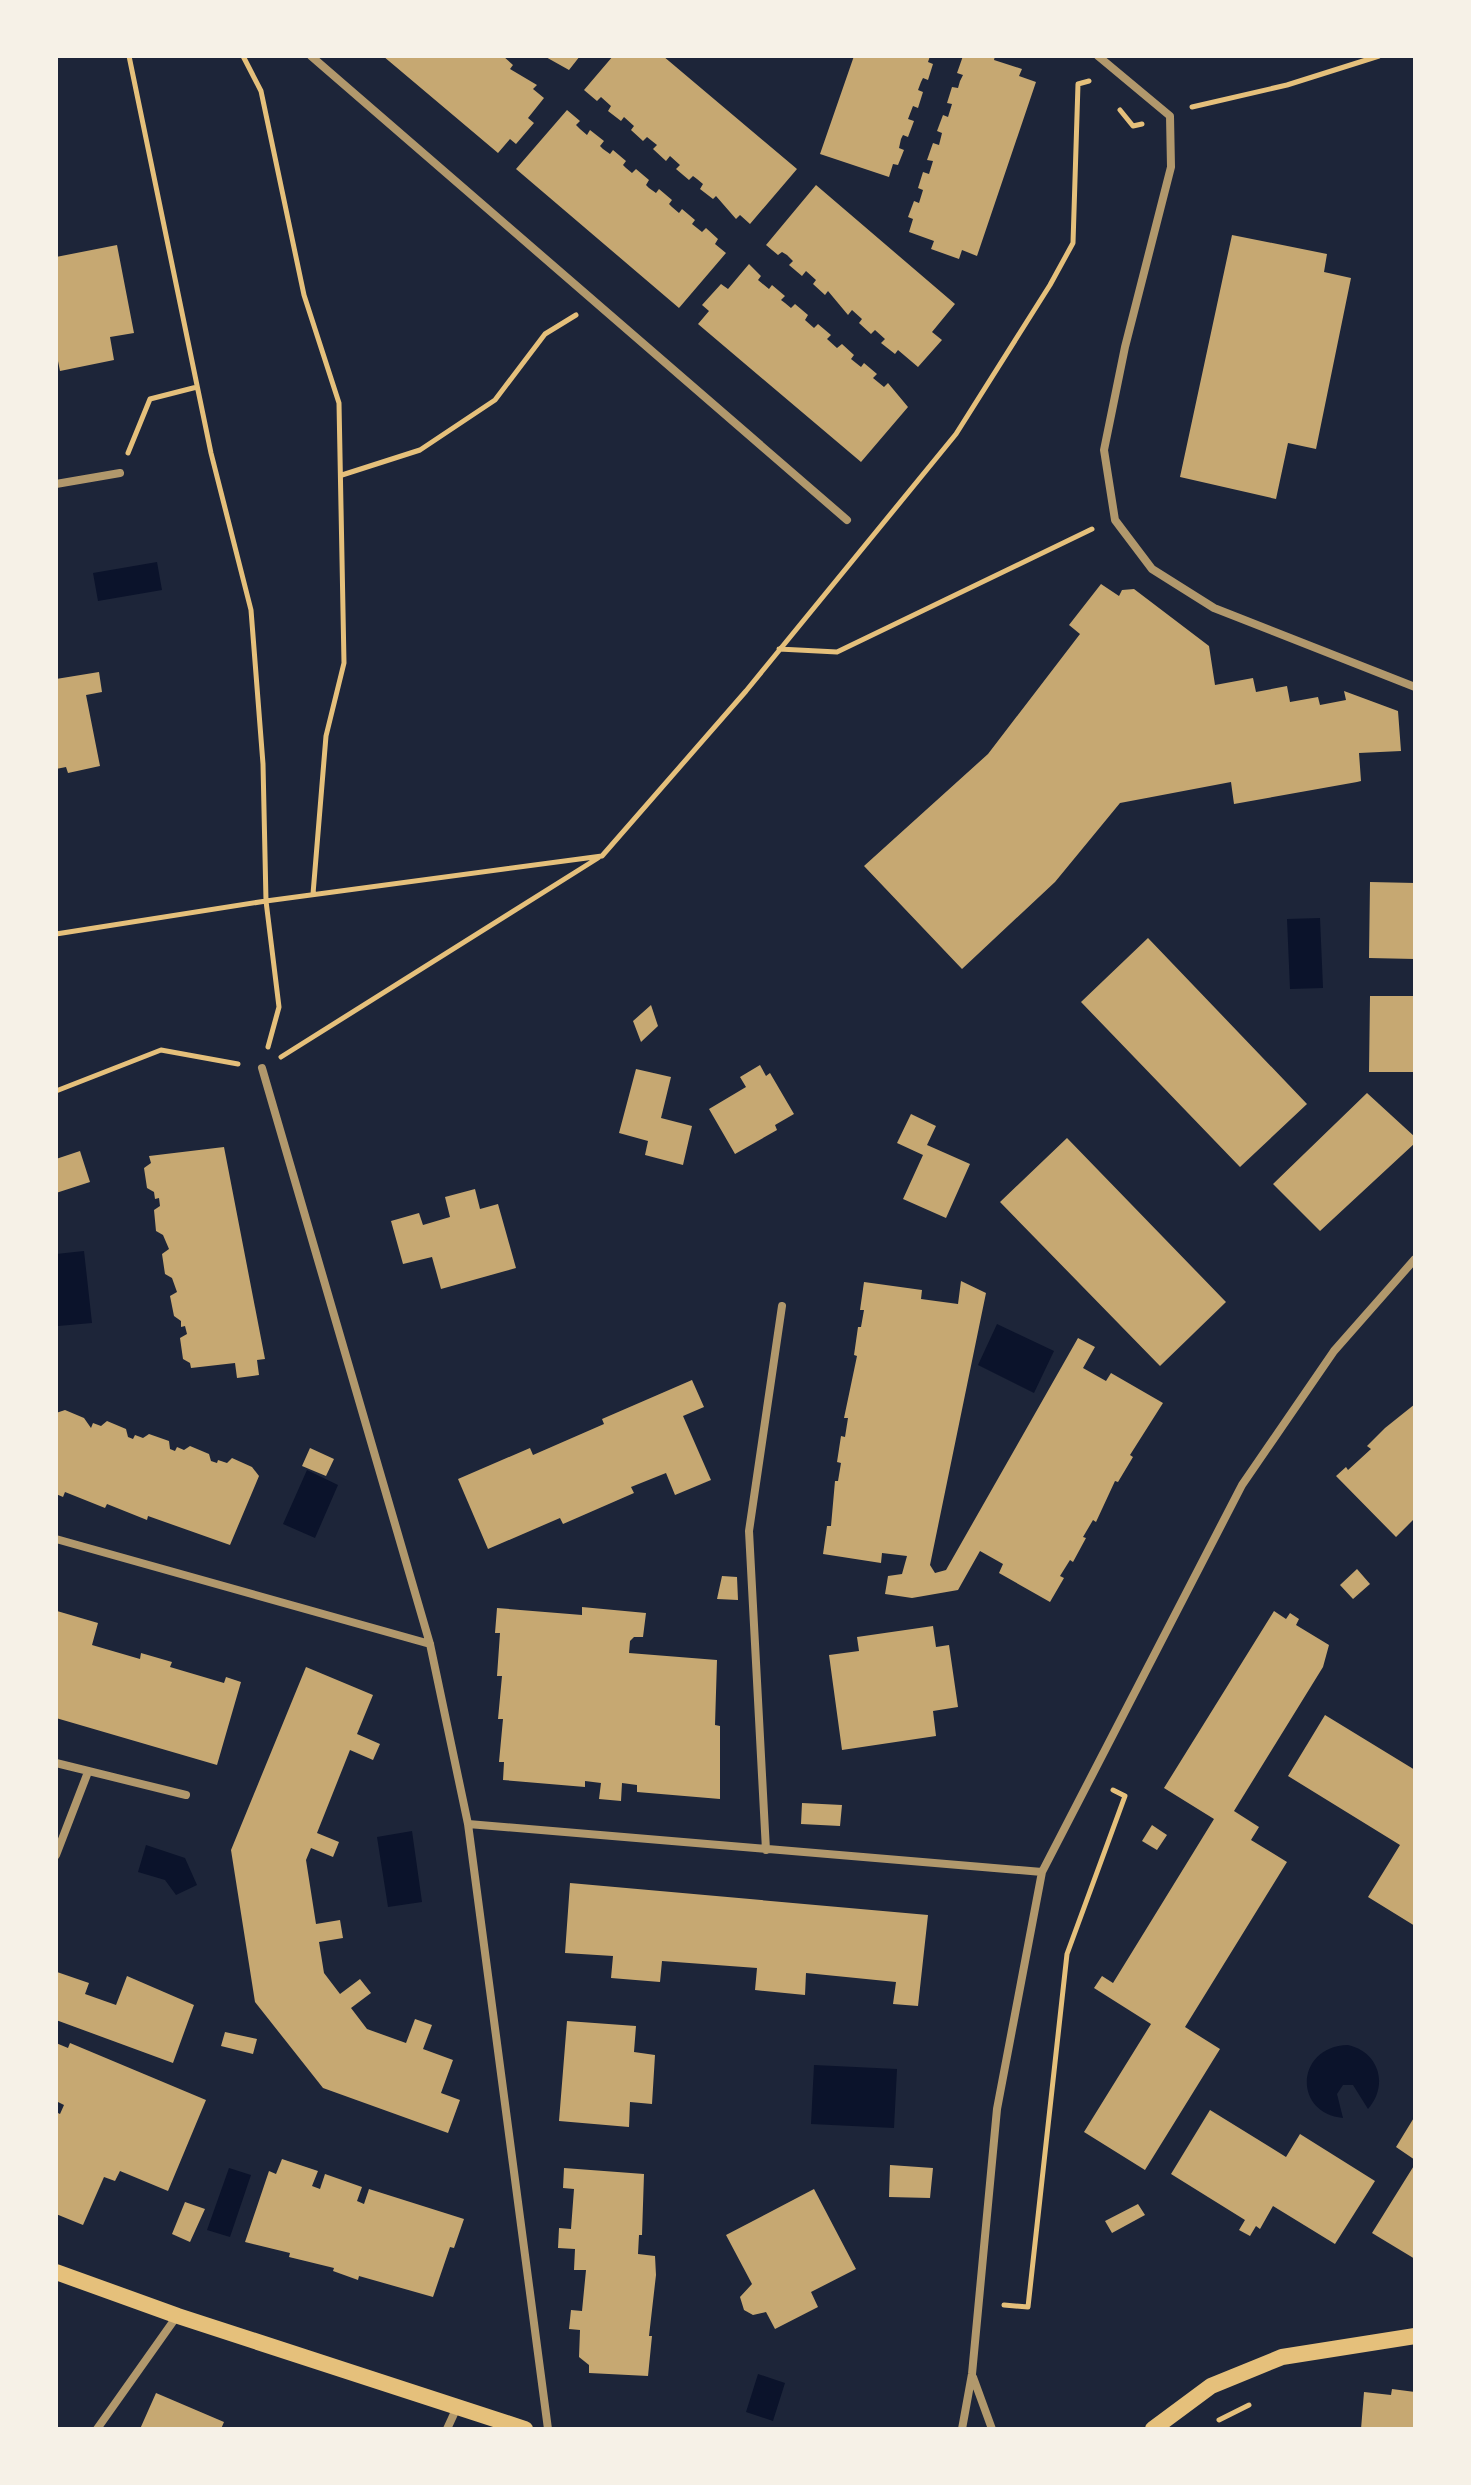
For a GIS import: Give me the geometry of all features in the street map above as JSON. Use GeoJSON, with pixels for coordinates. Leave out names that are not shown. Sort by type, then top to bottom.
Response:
{"type":"FeatureCollection","features":[{"type":"Feature","properties":{"kind":"main road"},"geometry":{"type":"LineString","coordinates":[[56,2272],[178,2316],[525,2429]]}},
{"type":"Feature","properties":{"kind":"main road"},"geometry":{"type":"LineString","coordinates":[[1153,2429],[1211,2386],[1282,2357],[1415,2336]]}},
{"type":"Feature","properties":{"kind":"street"},"geometry":{"type":"LineString","coordinates":[[311,56],[847,520]]}},
{"type":"Feature","properties":{"kind":"street"},"geometry":{"type":"LineString","coordinates":[[1098,56],[1170,116],[1171,167],[1125,347],[1104,450],[1115,520],[1152,569],[1214,608],[1415,687]]}},
{"type":"Feature","properties":{"kind":"street"},"geometry":{"type":"LineString","coordinates":[[56,484],[120,473]]}},
{"type":"Feature","properties":{"kind":"street"},"geometry":{"type":"LineString","coordinates":[[262,1068],[430,1644],[468,1824],[548,2429]]}},
{"type":"Feature","properties":{"kind":"street"},"geometry":{"type":"LineString","coordinates":[[962,2429],[972,2374],[997,2109],[1042,1872],[1242,1485],[1334,1351],[1415,1259]]}},
{"type":"Feature","properties":{"kind":"street"},"geometry":{"type":"LineString","coordinates":[[766,1850],[749,1531],[782,1306]]}},
{"type":"Feature","properties":{"kind":"street"},"geometry":{"type":"LineString","coordinates":[[56,1539],[430,1644]]}},
{"type":"Feature","properties":{"kind":"street"},"geometry":{"type":"LineString","coordinates":[[56,1763],[186,1795]]}},
{"type":"Feature","properties":{"kind":"street"},"geometry":{"type":"LineString","coordinates":[[56,1855],[88,1772]]}},
{"type":"Feature","properties":{"kind":"street"},"geometry":{"type":"LineString","coordinates":[[468,1824],[1042,1872]]}},
{"type":"Feature","properties":{"kind":"street"},"geometry":{"type":"LineString","coordinates":[[97,2429],[178,2316]]}},
{"type":"Feature","properties":{"kind":"street"},"geometry":{"type":"LineString","coordinates":[[972,2374],[992,2429]]}},
{"type":"Feature","properties":{"kind":"street"},"geometry":{"type":"LineString","coordinates":[[447,2429],[458,2405]]}},
{"type":"Feature","properties":{"kind":"path"},"geometry":{"type":"LineString","coordinates":[[129,56],[197,387],[251,610],[263,764],[266,901],[279,1007],[262,1068]]}},
{"type":"Feature","properties":{"kind":"path"},"geometry":{"type":"LineString","coordinates":[[242,56],[261,91],[304,295],[339,403],[344,663],[326,736],[313,894]]}},
{"type":"Feature","properties":{"kind":"path"},"geometry":{"type":"LineString","coordinates":[[1192,107],[1287,85],[1379,56]]}},
{"type":"Feature","properties":{"kind":"path"},"geometry":{"type":"LineString","coordinates":[[56,1091],[161,1050],[262,1068],[602,856],[779,649],[956,434],[1073,243],[1078,84],[1095,79]]}},
{"type":"Feature","properties":{"kind":"path"},"geometry":{"type":"LineString","coordinates":[[1114,103],[1133,126],[1170,116]]}},
{"type":"Feature","properties":{"kind":"path"},"geometry":{"type":"LineString","coordinates":[[342,475],[420,450],[495,400],[545,334],[578,313],[590,298]]}},
{"type":"Feature","properties":{"kind":"path"},"geometry":{"type":"LineString","coordinates":[[120,473],[150,399],[197,387]]}},
{"type":"Feature","properties":{"kind":"path"},"geometry":{"type":"LineString","coordinates":[[779,649],[837,652],[1115,520]]}},
{"type":"Feature","properties":{"kind":"path"},"geometry":{"type":"LineString","coordinates":[[56,934],[313,894],[602,856]]}},
{"type":"Feature","properties":{"kind":"path"},"geometry":{"type":"LineString","coordinates":[[999,2305],[1028,2307],[1067,1954],[1125,1796],[1092,1779]]}},
{"type":"Feature","properties":{"kind":"path"},"geometry":{"type":"LineString","coordinates":[[1213,2422],[1263,2399]]}},
{"type":"Feature","properties":{"kind":"shaded area"},"geometry":{"type":"Polygon","coordinates":[[[56,56],[1415,56],[1415,2429],[56,2429],[56,56]]]}},
{"type":"Feature","properties":{"kind":"shaded area"},"geometry":{"type":"Polygon","coordinates":[[[157,562],[162,590],[98,601],[93,573],[157,562]]]}},
{"type":"Feature","properties":{"kind":"shaded area"},"geometry":{"type":"Polygon","coordinates":[[[1320,918],[1323,988],[1290,989],[1287,919],[1320,918]]]}},
{"type":"Feature","properties":{"kind":"shaded area"},"geometry":{"type":"Polygon","coordinates":[[[84,1251],[92,1323],[58,1326],[56,1254],[84,1251]]]}},
{"type":"Feature","properties":{"kind":"shaded area"},"geometry":{"type":"Polygon","coordinates":[[[997,1324],[1054,1351],[1034,1393],[978,1365],[997,1324]]]}},
{"type":"Feature","properties":{"kind":"shaded area"},"geometry":{"type":"Polygon","coordinates":[[[307,1470],[338,1485],[315,1538],[283,1524],[307,1470]]]}},
{"type":"Feature","properties":{"kind":"shaded area"},"geometry":{"type":"Polygon","coordinates":[[[412,1831],[422,1902],[388,1907],[377,1837],[412,1831]]]}},
{"type":"Feature","properties":{"kind":"shaded area"},"geometry":{"type":"Polygon","coordinates":[[[146,1845],[185,1858],[197,1885],[176,1895],[165,1880],[138,1872],[146,1845]]]}},
{"type":"Feature","properties":{"kind":"shaded area"},"geometry":{"type":"Polygon","coordinates":[[[1348,2045],[1367,2055],[1378,2071],[1379,2080],[1378,2090],[1368,2109],[1353,2085],[1343,2085],[1337,2094],[1343,2118],[1326,2113],[1315,2105],[1308,2093],[1307,2080],[1310,2067],[1318,2056],[1331,2048],[1348,2045]]]}},
{"type":"Feature","properties":{"kind":"shaded area"},"geometry":{"type":"Polygon","coordinates":[[[814,2065],[897,2069],[894,2128],[811,2124],[814,2065]]]}},
{"type":"Feature","properties":{"kind":"shaded area"},"geometry":{"type":"Polygon","coordinates":[[[229,2168],[251,2175],[230,2237],[207,2230],[229,2168]]]}},
{"type":"Feature","properties":{"kind":"shaded area"},"geometry":{"type":"Polygon","coordinates":[[[758,2374],[785,2383],[773,2421],[746,2412],[758,2374]]]}},
{"type":"Feature","properties":{"kind":"building"},"geometry":{"type":"Polygon","coordinates":[[[383,56],[503,56],[513,65],[510,69],[537,85],[533,89],[544,98],[528,118],[534,123],[516,144],[510,139],[498,153],[383,56]]]}},
{"type":"Feature","properties":{"kind":"building"},"geometry":{"type":"Polygon","coordinates":[[[544,56],[580,56],[569,70],[544,56]]]}},
{"type":"Feature","properties":{"kind":"building"},"geometry":{"type":"Polygon","coordinates":[[[613,56],[663,56],[797,169],[750,224],[740,215],[736,219],[716,196],[713,199],[700,189],[703,184],[693,176],[689,180],[676,169],[680,165],[670,156],[666,161],[653,149],[657,145],[647,137],[643,141],[631,130],[634,126],[624,117],[621,121],[608,111],[611,106],[601,97],[597,101],[584,90],[613,56]]]}},
{"type":"Feature","properties":{"kind":"building"},"geometry":{"type":"Polygon","coordinates":[[[854,56],[930,56],[928,62],[933,64],[928,80],[923,78],[921,82],[918,90],[923,92],[918,108],[913,106],[908,119],[914,121],[908,137],[903,135],[901,139],[899,148],[904,150],[898,165],[893,164],[889,177],[820,154],[854,56]]]}},
{"type":"Feature","properties":{"kind":"building"},"geometry":{"type":"Polygon","coordinates":[[[963,56],[995,56],[994,60],[1022,69],[1019,76],[1036,82],[977,256],[962,250],[959,259],[931,249],[934,241],[909,232],[913,219],[908,217],[914,201],[919,203],[923,190],[918,188],[923,172],[929,174],[933,161],[927,160],[933,143],[939,145],[942,133],[937,131],[943,115],[948,117],[952,104],[947,103],[952,87],[958,88],[963,75],[957,73],[963,56]]]}},
{"type":"Feature","properties":{"kind":"building"},"geometry":{"type":"Polygon","coordinates":[[[567,110],[580,121],[576,125],[580,129],[587,135],[590,130],[604,141],[600,146],[603,149],[610,154],[613,150],[626,161],[623,165],[632,173],[636,169],[649,180],[646,185],[649,188],[656,193],[659,189],[672,200],[669,204],[672,207],[679,213],[682,209],[695,220],[692,224],[702,232],[706,228],[718,239],[715,244],[726,253],[679,308],[516,169],[567,110]]]}},
{"type":"Feature","properties":{"kind":"building"},"geometry":{"type":"Polygon","coordinates":[[[816,185],[955,304],[932,332],[942,340],[918,367],[898,350],[895,354],[881,343],[885,339],[875,330],[871,334],[859,323],[862,319],[852,310],[848,315],[828,291],[825,295],[813,284],[816,280],[806,271],[802,276],[789,265],[793,261],[787,255],[782,252],[778,255],[766,245],[816,185]]]}},
{"type":"Feature","properties":{"kind":"building"},"geometry":{"type":"Polygon","coordinates":[[[1232,235],[1327,254],[1324,272],[1351,278],[1316,449],[1288,443],[1276,499],[1180,477],[1232,235]]]}},
{"type":"Feature","properties":{"kind":"building"},"geometry":{"type":"Polygon","coordinates":[[[117,245],[134,333],[110,337],[114,360],[60,371],[56,351],[56,257],[117,245]]]}},
{"type":"Feature","properties":{"kind":"building"},"geometry":{"type":"Polygon","coordinates":[[[749,264],[761,276],[758,280],[769,289],[772,285],[785,296],[781,300],[791,308],[795,304],[808,315],[805,320],[814,328],[818,324],[831,335],[827,339],[837,348],[842,344],[854,355],[851,359],[861,367],[864,363],[877,374],[873,378],[884,387],[888,383],[908,407],[861,462],[698,324],[709,311],[702,305],[721,284],[728,289],[749,264]]]}},
{"type":"Feature","properties":{"kind":"building"},"geometry":{"type":"Polygon","coordinates":[[[1101,584],[1119,596],[1122,590],[1134,589],[1209,646],[1215,685],[1253,678],[1256,692],[1287,686],[1290,702],[1318,697],[1320,705],[1346,700],[1344,691],[1398,711],[1401,751],[1359,753],[1361,781],[1357,782],[1234,804],[1231,782],[1120,803],[1055,882],[962,969],[864,866],[988,754],[1080,634],[1069,625],[1101,584]]]}},
{"type":"Feature","properties":{"kind":"building"},"geometry":{"type":"Polygon","coordinates":[[[99,672],[102,692],[86,695],[100,766],[68,773],[66,767],[56,769],[56,679],[99,672]]]}},
{"type":"Feature","properties":{"kind":"building"},"geometry":{"type":"Polygon","coordinates":[[[1370,882],[1415,883],[1415,959],[1369,958],[1370,882]]]}},
{"type":"Feature","properties":{"kind":"building"},"geometry":{"type":"Polygon","coordinates":[[[1148,938],[1307,1104],[1240,1167],[1081,1002],[1148,938]]]}},
{"type":"Feature","properties":{"kind":"building"},"geometry":{"type":"Polygon","coordinates":[[[1370,996],[1415,996],[1415,1072],[1369,1072],[1370,996]]]}},
{"type":"Feature","properties":{"kind":"building"},"geometry":{"type":"Polygon","coordinates":[[[651,1005],[658,1026],[641,1042],[633,1021],[651,1005]]]}},
{"type":"Feature","properties":{"kind":"building"},"geometry":{"type":"Polygon","coordinates":[[[760,1065],[766,1076],[770,1073],[794,1114],[775,1125],[777,1130],[735,1154],[709,1109],[746,1087],[740,1077],[760,1065]]]}},
{"type":"Feature","properties":{"kind":"building"},"geometry":{"type":"Polygon","coordinates":[[[636,1069],[671,1077],[661,1118],[692,1126],[683,1165],[645,1155],[648,1141],[619,1133],[636,1069]]]}},
{"type":"Feature","properties":{"kind":"building"},"geometry":{"type":"Polygon","coordinates":[[[1367,1093],[1415,1137],[1415,1143],[1320,1231],[1273,1184],[1367,1093]]]}},
{"type":"Feature","properties":{"kind":"building"},"geometry":{"type":"Polygon","coordinates":[[[911,1114],[936,1126],[927,1145],[970,1164],[946,1218],[903,1199],[923,1155],[897,1143],[911,1114]]]}},
{"type":"Feature","properties":{"kind":"building"},"geometry":{"type":"Polygon","coordinates":[[[1067,1138],[1226,1302],[1160,1366],[1000,1202],[1067,1138]]]}},
{"type":"Feature","properties":{"kind":"building"},"geometry":{"type":"Polygon","coordinates":[[[224,1147],[265,1359],[257,1360],[259,1375],[237,1378],[235,1363],[191,1368],[190,1363],[183,1359],[180,1338],[187,1334],[185,1326],[181,1327],[181,1321],[174,1316],[170,1296],[177,1292],[172,1278],[165,1274],[162,1254],[169,1249],[163,1235],[156,1231],[154,1210],[160,1206],[159,1198],[155,1199],[154,1192],[147,1188],[144,1168],[151,1163],[149,1156],[224,1147]]]}},
{"type":"Feature","properties":{"kind":"building"},"geometry":{"type":"Polygon","coordinates":[[[80,1151],[90,1182],[56,1193],[56,1159],[80,1151]]]}},
{"type":"Feature","properties":{"kind":"building"},"geometry":{"type":"Polygon","coordinates":[[[475,1189],[480,1209],[498,1204],[516,1268],[441,1289],[432,1257],[403,1264],[391,1221],[419,1213],[423,1225],[450,1217],[445,1197],[475,1189]]]}},
{"type":"Feature","properties":{"kind":"building"},"geometry":{"type":"Polygon","coordinates":[[[961,1281],[986,1293],[930,1565],[935,1573],[946,1570],[1078,1338],[1095,1347],[1083,1368],[1106,1381],[1111,1373],[1163,1403],[1130,1455],[1133,1457],[1118,1482],[1115,1481],[1096,1522],[1093,1520],[1083,1537],[1086,1538],[1073,1562],[1070,1560],[1060,1576],[1064,1578],[1050,1602],[999,1573],[1003,1564],[980,1551],[958,1590],[912,1598],[885,1594],[888,1576],[902,1574],[907,1556],[882,1553],[881,1563],[823,1554],[827,1526],[831,1526],[835,1481],[838,1481],[841,1463],[837,1462],[841,1436],[845,1437],[848,1418],[844,1418],[857,1356],[854,1355],[858,1327],[861,1327],[864,1310],[860,1310],[864,1282],[922,1290],[921,1299],[958,1304],[961,1281]]]}},
{"type":"Feature","properties":{"kind":"building"},"geometry":{"type":"Polygon","coordinates":[[[692,1380],[704,1407],[683,1416],[711,1480],[675,1495],[666,1473],[631,1487],[634,1493],[563,1524],[560,1518],[488,1549],[458,1479],[530,1448],[533,1455],[604,1424],[602,1419],[692,1380]]]}},
{"type":"Feature","properties":{"kind":"building"},"geometry":{"type":"Polygon","coordinates":[[[1415,1404],[1415,1518],[1396,1537],[1336,1476],[1346,1467],[1348,1470],[1371,1449],[1367,1446],[1385,1428],[1415,1404]]]}},
{"type":"Feature","properties":{"kind":"building"},"geometry":{"type":"Polygon","coordinates":[[[65,1410],[84,1418],[91,1428],[93,1423],[101,1426],[107,1421],[126,1429],[128,1437],[133,1439],[135,1435],[143,1438],[149,1434],[169,1441],[170,1449],[175,1451],[177,1447],[184,1450],[190,1446],[209,1454],[211,1461],[227,1463],[232,1458],[252,1467],[259,1476],[230,1545],[148,1516],[147,1520],[65,1492],[63,1497],[56,1494],[56,1413],[65,1410]]]}},
{"type":"Feature","properties":{"kind":"building"},"geometry":{"type":"Polygon","coordinates":[[[310,1448],[334,1459],[326,1476],[302,1466],[310,1448]]]}},
{"type":"Feature","properties":{"kind":"building"},"geometry":{"type":"Polygon","coordinates":[[[1357,1569],[1370,1584],[1353,1599],[1340,1585],[1357,1569]]]}},
{"type":"Feature","properties":{"kind":"building"},"geometry":{"type":"Polygon","coordinates":[[[722,1576],[737,1577],[738,1600],[717,1599],[722,1576]]]}},
{"type":"Feature","properties":{"kind":"building"},"geometry":{"type":"Polygon","coordinates":[[[582,1607],[646,1613],[643,1637],[634,1637],[630,1641],[629,1653],[717,1660],[715,1725],[720,1726],[720,1799],[637,1792],[637,1785],[622,1783],[621,1801],[599,1799],[601,1783],[585,1781],[585,1787],[503,1780],[504,1762],[499,1762],[503,1719],[498,1719],[502,1676],[497,1676],[500,1633],[495,1633],[497,1608],[582,1615],[582,1607]]]}},
{"type":"Feature","properties":{"kind":"building"},"geometry":{"type":"Polygon","coordinates":[[[57,1611],[98,1623],[92,1645],[140,1659],[141,1653],[172,1662],[170,1667],[224,1683],[226,1677],[241,1682],[217,1765],[56,1718],[57,1611]]]}},
{"type":"Feature","properties":{"kind":"building"},"geometry":{"type":"Polygon","coordinates":[[[1274,1611],[1286,1619],[1290,1613],[1299,1619],[1296,1625],[1329,1645],[1323,1667],[1234,1811],[1259,1827],[1251,1840],[1287,1862],[1185,2027],[1220,2049],[1145,2170],[1084,2132],[1151,2024],[1094,1988],[1102,1976],[1113,1983],[1214,1819],[1164,1788],[1274,1611]]]}},
{"type":"Feature","properties":{"kind":"building"},"geometry":{"type":"Polygon","coordinates":[[[933,1626],[936,1647],[949,1645],[958,1707],[933,1711],[936,1736],[842,1750],[829,1655],[859,1651],[857,1637],[933,1626]]]}},
{"type":"Feature","properties":{"kind":"building"},"geometry":{"type":"Polygon","coordinates":[[[306,1667],[373,1695],[357,1734],[380,1744],[373,1760],[350,1750],[317,1833],[339,1842],[333,1857],[311,1848],[306,1860],[316,1924],[340,1920],[343,1938],[319,1942],[324,1973],[340,1994],[360,1979],[371,1993],[351,2008],[367,2029],[406,2043],[415,2019],[432,2025],[423,2049],[453,2060],[441,2093],[460,2100],[448,2133],[323,2088],[255,2002],[231,1850],[306,1667]]]}},
{"type":"Feature","properties":{"kind":"building"},"geometry":{"type":"Polygon","coordinates":[[[1325,1715],[1415,1770],[1415,1926],[1368,1897],[1400,1845],[1288,1776],[1325,1715]]]}},
{"type":"Feature","properties":{"kind":"building"},"geometry":{"type":"Polygon","coordinates":[[[802,1803],[842,1805],[840,1826],[801,1824],[802,1803]]]}},
{"type":"Feature","properties":{"kind":"building"},"geometry":{"type":"Polygon","coordinates":[[[1152,1825],[1167,1835],[1157,1850],[1142,1841],[1152,1825]]]}},
{"type":"Feature","properties":{"kind":"building"},"geometry":{"type":"Polygon","coordinates":[[[570,1883],[928,1915],[918,2006],[893,2004],[896,1982],[806,1973],[805,1995],[755,1990],[757,1968],[662,1961],[660,1982],[611,1978],[613,1956],[565,1953],[570,1883]]]}},
{"type":"Feature","properties":{"kind":"building"},"geometry":{"type":"Polygon","coordinates":[[[57,1972],[89,1983],[85,1994],[116,2005],[127,1976],[194,2005],[173,2063],[56,2020],[57,1972]]]}},
{"type":"Feature","properties":{"kind":"building"},"geometry":{"type":"Polygon","coordinates":[[[567,2021],[636,2026],[634,2052],[655,2055],[652,2104],[630,2102],[629,2127],[559,2121],[567,2021]]]}},
{"type":"Feature","properties":{"kind":"building"},"geometry":{"type":"Polygon","coordinates":[[[225,2032],[257,2039],[253,2054],[221,2046],[225,2032]]]}},
{"type":"Feature","properties":{"kind":"building"},"geometry":{"type":"Polygon","coordinates":[[[56,2043],[68,2048],[70,2043],[206,2100],[168,2191],[120,2171],[115,2181],[104,2177],[83,2225],[56,2214],[56,2112],[60,2114],[64,2105],[56,2101],[56,2043]]]}},
{"type":"Feature","properties":{"kind":"building"},"geometry":{"type":"Polygon","coordinates":[[[1210,2110],[1286,2157],[1300,2134],[1375,2181],[1335,2244],[1273,2206],[1260,2229],[1256,2226],[1250,2236],[1239,2230],[1245,2220],[1171,2174],[1210,2110]]]}},
{"type":"Feature","properties":{"kind":"building"},"geometry":{"type":"Polygon","coordinates":[[[1415,2116],[1415,2160],[1396,2147],[1415,2116]]]}},
{"type":"Feature","properties":{"kind":"building"},"geometry":{"type":"Polygon","coordinates":[[[282,2159],[318,2171],[312,2186],[320,2189],[325,2174],[362,2187],[357,2201],[364,2204],[369,2189],[464,2219],[454,2248],[450,2247],[433,2297],[359,2276],[358,2280],[333,2271],[334,2268],[289,2257],[290,2253],[245,2242],[269,2171],[276,2174],[282,2159]]]}},
{"type":"Feature","properties":{"kind":"building"},"geometry":{"type":"Polygon","coordinates":[[[1415,2164],[1415,2259],[1372,2233],[1415,2164]]]}},
{"type":"Feature","properties":{"kind":"building"},"geometry":{"type":"Polygon","coordinates":[[[890,2165],[933,2168],[930,2198],[889,2197],[890,2165]]]}},
{"type":"Feature","properties":{"kind":"building"},"geometry":{"type":"Polygon","coordinates":[[[564,2168],[644,2174],[642,2235],[639,2235],[638,2254],[655,2256],[656,2275],[648,2376],[589,2373],[589,2365],[579,2357],[580,2330],[569,2329],[571,2310],[582,2311],[586,2270],[574,2270],[575,2249],[558,2248],[559,2228],[571,2229],[574,2189],[563,2188],[564,2168]]]}},
{"type":"Feature","properties":{"kind":"building"},"geometry":{"type":"Polygon","coordinates":[[[814,2189],[856,2269],[811,2292],[818,2307],[775,2329],[766,2312],[753,2315],[744,2310],[740,2297],[752,2284],[726,2235],[814,2189]]]}},
{"type":"Feature","properties":{"kind":"building"},"geometry":{"type":"Polygon","coordinates":[[[185,2202],[205,2209],[190,2242],[172,2234],[185,2202]]]}},
{"type":"Feature","properties":{"kind":"building"},"geometry":{"type":"Polygon","coordinates":[[[1138,2204],[1145,2215],[1112,2233],[1105,2221],[1138,2204]]]}},
{"type":"Feature","properties":{"kind":"building"},"geometry":{"type":"Polygon","coordinates":[[[1392,2389],[1415,2392],[1415,2429],[1361,2429],[1364,2392],[1391,2395],[1392,2389]]]}},
{"type":"Feature","properties":{"kind":"building"},"geometry":{"type":"Polygon","coordinates":[[[156,2393],[224,2422],[221,2429],[140,2429],[156,2393]]]}}]}
